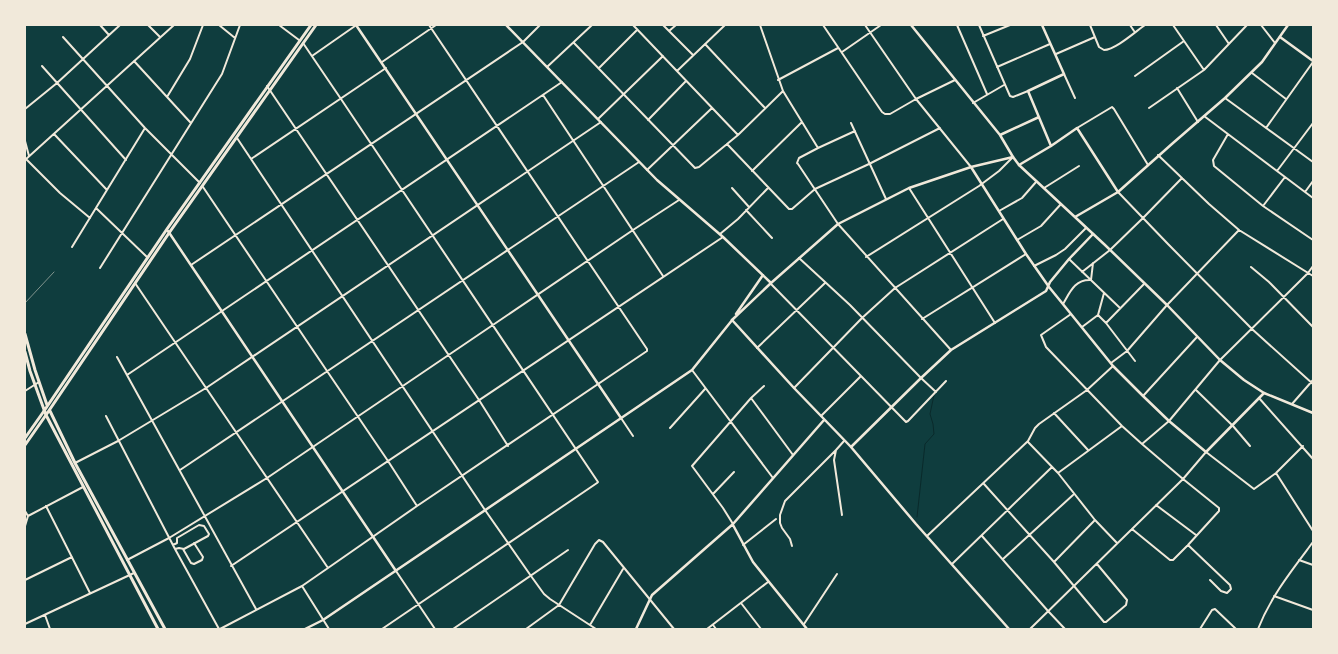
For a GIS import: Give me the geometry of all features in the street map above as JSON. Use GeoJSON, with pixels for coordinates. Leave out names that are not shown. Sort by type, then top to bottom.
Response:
{"type":"FeatureCollection","features":[{"type":"Feature","properties":{"kind":"main road"},"geometry":{"type":"LineString","coordinates":[[25,438],[147,257],[233,134],[301,42],[311,25]]}},
{"type":"Feature","properties":{"kind":"main road"},"geometry":{"type":"LineString","coordinates":[[301,42],[316,25]]}},
{"type":"Feature","properties":{"kind":"main road"},"geometry":{"type":"LineString","coordinates":[[25,445],[236,138],[268,88]]}},
{"type":"Feature","properties":{"kind":"main road"},"geometry":{"type":"LineString","coordinates":[[25,334],[39,382],[50,410],[76,463],[165,629]]}},
{"type":"Feature","properties":{"kind":"main road"},"geometry":{"type":"LineString","coordinates":[[25,352],[46,415],[158,629]]}},
{"type":"Feature","properties":{"kind":"main road"},"geometry":{"type":"LineString","coordinates":[[44,395],[50,397],[56,393]]}},
{"type":"Feature","properties":{"kind":"street"},"geometry":{"type":"LineString","coordinates":[[100,25],[109,35]]}},
{"type":"Feature","properties":{"kind":"street"},"geometry":{"type":"LineString","coordinates":[[25,109],[57,83],[120,25]]}},
{"type":"Feature","properties":{"kind":"street"},"geometry":{"type":"LineString","coordinates":[[148,25],[160,37]]}},
{"type":"Feature","properties":{"kind":"street"},"geometry":{"type":"LineString","coordinates":[[90,218],[60,193],[26,159],[174,25]]}},
{"type":"Feature","properties":{"kind":"street"},"geometry":{"type":"LineString","coordinates":[[167,97],[190,59],[203,25]]}},
{"type":"Feature","properties":{"kind":"street"},"geometry":{"type":"LineString","coordinates":[[219,25],[235,38]]}},
{"type":"Feature","properties":{"kind":"street"},"geometry":{"type":"LineString","coordinates":[[100,268],[224,71],[240,25]]}},
{"type":"Feature","properties":{"kind":"street"},"geometry":{"type":"LineString","coordinates":[[279,25],[301,42],[312,56],[598,482],[382,629]]}},
{"type":"Feature","properties":{"kind":"street"},"geometry":{"type":"LineString","coordinates":[[312,56],[356,25],[633,436]]}},
{"type":"Feature","properties":{"kind":"street"},"geometry":{"type":"LineString","coordinates":[[106,416],[173,545],[220,629],[302,586],[645,353],[647,349],[430,25]]}},
{"type":"Feature","properties":{"kind":"street"},"geometry":{"type":"LineString","coordinates":[[382,62],[436,25]]}},
{"type":"Feature","properties":{"kind":"street"},"geometry":{"type":"LineString","coordinates":[[506,25],[647,170],[720,234],[763,275],[905,421],[908,421],[946,381]]}},
{"type":"Feature","properties":{"kind":"street"},"geometry":{"type":"LineString","coordinates":[[191,265],[523,42],[540,25]]}},
{"type":"Feature","properties":{"kind":"street"},"geometry":{"type":"LineString","coordinates":[[547,67],[592,25]]}},
{"type":"Feature","properties":{"kind":"street"},"geometry":{"type":"LineString","coordinates":[[633,25],[738,135]]}},
{"type":"Feature","properties":{"kind":"street"},"geometry":{"type":"LineString","coordinates":[[663,25],[693,55]]}},
{"type":"Feature","properties":{"kind":"street"},"geometry":{"type":"LineString","coordinates":[[669,31],[676,25]]}},
{"type":"Feature","properties":{"kind":"street"},"geometry":{"type":"LineString","coordinates":[[677,71],[725,25]]}},
{"type":"Feature","properties":{"kind":"street"},"geometry":{"type":"LineString","coordinates":[[760,25],[782,91],[818,148]]}},
{"type":"Feature","properties":{"kind":"street"},"geometry":{"type":"LineString","coordinates":[[823,25],[885,114],[890,114],[955,80]]}},
{"type":"Feature","properties":{"kind":"street"},"geometry":{"type":"LineString","coordinates":[[865,25],[916,99],[971,167],[1049,287],[1112,364],[1143,396],[1169,421],[1252,488],[1256,489],[1276,473],[1302,446]]}},
{"type":"Feature","properties":{"kind":"street"},"geometry":{"type":"LineString","coordinates":[[842,52],[881,25]]}},
{"type":"Feature","properties":{"kind":"street"},"geometry":{"type":"LineString","coordinates":[[911,25],[1000,135],[1019,165],[1167,305],[1196,337],[1244,380],[1264,393],[1313,413]]}},
{"type":"Feature","properties":{"kind":"street"},"geometry":{"type":"LineString","coordinates":[[957,25],[987,94]]}},
{"type":"Feature","properties":{"kind":"street"},"geometry":{"type":"LineString","coordinates":[[979,25],[1011,97],[1064,74]]}},
{"type":"Feature","properties":{"kind":"street"},"geometry":{"type":"LineString","coordinates":[[983,36],[1010,25]]}},
{"type":"Feature","properties":{"kind":"street"},"geometry":{"type":"LineString","coordinates":[[1042,25],[1075,98]]}},
{"type":"Feature","properties":{"kind":"street"},"geometry":{"type":"LineString","coordinates":[[1090,25],[1099,47],[1104,50],[1116,46],[1145,25]]}},
{"type":"Feature","properties":{"kind":"street"},"geometry":{"type":"LineString","coordinates":[[1130,25],[1135,32]]}},
{"type":"Feature","properties":{"kind":"street"},"geometry":{"type":"LineString","coordinates":[[1173,25],[1204,70]]}},
{"type":"Feature","properties":{"kind":"street"},"geometry":{"type":"LineString","coordinates":[[1216,25],[1229,44]]}},
{"type":"Feature","properties":{"kind":"street"},"geometry":{"type":"LineString","coordinates":[[1148,108],[1204,70],[1247,25]]}},
{"type":"Feature","properties":{"kind":"street"},"geometry":{"type":"LineString","coordinates":[[1261,25],[1275,44]]}},
{"type":"Feature","properties":{"kind":"street"},"geometry":{"type":"LineString","coordinates":[[1075,217],[1118,192],[1225,98],[1252,73],[1288,25]]}},
{"type":"Feature","properties":{"kind":"street"},"geometry":{"type":"LineString","coordinates":[[599,68],[638,30]]}},
{"type":"Feature","properties":{"kind":"street"},"geometry":{"type":"LineString","coordinates":[[63,37],[145,128],[203,186],[418,506]]}},
{"type":"Feature","properties":{"kind":"street"},"geometry":{"type":"LineString","coordinates":[[1056,54],[1095,37]]}},
{"type":"Feature","properties":{"kind":"street"},"geometry":{"type":"LineString","coordinates":[[1266,128],[1313,62],[1280,37]]}},
{"type":"Feature","properties":{"kind":"street"},"geometry":{"type":"LineString","coordinates":[[1135,76],[1184,41]]}},
{"type":"Feature","properties":{"kind":"street"},"geometry":{"type":"LineString","coordinates":[[574,43],[695,168],[699,167],[738,135],[782,91]]}},
{"type":"Feature","properties":{"kind":"street"},"geometry":{"type":"LineString","coordinates":[[705,44],[766,108]]}},
{"type":"Feature","properties":{"kind":"street"},"geometry":{"type":"LineString","coordinates":[[997,67],[1051,44]]}},
{"type":"Feature","properties":{"kind":"street"},"geometry":{"type":"LineString","coordinates":[[778,80],[839,48]]}},
{"type":"Feature","properties":{"kind":"street"},"geometry":{"type":"LineString","coordinates":[[68,458],[76,463],[118,442],[206,388],[528,171],[599,120],[663,56]]}},
{"type":"Feature","properties":{"kind":"street"},"geometry":{"type":"LineString","coordinates":[[134,62],[191,123]]}},
{"type":"Feature","properties":{"kind":"street"},"geometry":{"type":"LineString","coordinates":[[42,66],[126,160]]}},
{"type":"Feature","properties":{"kind":"street"},"geometry":{"type":"LineString","coordinates":[[252,159],[386,68]]}},
{"type":"Feature","properties":{"kind":"street"},"geometry":{"type":"LineString","coordinates":[[1252,73],[1286,99]]}},
{"type":"Feature","properties":{"kind":"street"},"geometry":{"type":"LineString","coordinates":[[648,120],[686,81]]}},
{"type":"Feature","properties":{"kind":"street"},"geometry":{"type":"LineString","coordinates":[[127,375],[562,82]]}},
{"type":"Feature","properties":{"kind":"street"},"geometry":{"type":"LineString","coordinates":[[974,103],[1004,84]]}},
{"type":"Feature","properties":{"kind":"street"},"geometry":{"type":"LineString","coordinates":[[268,88],[479,400],[508,446]]}},
{"type":"Feature","properties":{"kind":"street"},"geometry":{"type":"LineString","coordinates":[[1177,88],[1198,122]]}},
{"type":"Feature","properties":{"kind":"street"},"geometry":{"type":"LineString","coordinates":[[1028,91],[1051,146]]}},
{"type":"Feature","properties":{"kind":"street"},"geometry":{"type":"LineString","coordinates":[[543,95],[664,276]]}},
{"type":"Feature","properties":{"kind":"street"},"geometry":{"type":"LineString","coordinates":[[1225,98],[1313,162]]}},
{"type":"Feature","properties":{"kind":"street"},"geometry":{"type":"LineString","coordinates":[[647,170],[712,108]]}},
{"type":"Feature","properties":{"kind":"street"},"geometry":{"type":"LineString","coordinates":[[1019,165],[1110,108],[1114,108],[1148,165]]}},
{"type":"Feature","properties":{"kind":"street"},"geometry":{"type":"LineString","coordinates":[[1204,116],[1313,198]]}},
{"type":"Feature","properties":{"kind":"street"},"geometry":{"type":"LineString","coordinates":[[1000,135],[1039,117]]}},
{"type":"Feature","properties":{"kind":"street"},"geometry":{"type":"LineString","coordinates":[[752,171],[802,122]]}},
{"type":"Feature","properties":{"kind":"street"},"geometry":{"type":"LineString","coordinates":[[851,123],[886,199]]}},
{"type":"Feature","properties":{"kind":"street"},"geometry":{"type":"LineString","coordinates":[[1277,171],[1313,123]]}},
{"type":"Feature","properties":{"kind":"street"},"geometry":{"type":"LineString","coordinates":[[72,247],[145,128]]}},
{"type":"Feature","properties":{"kind":"street"},"geometry":{"type":"LineString","coordinates":[[727,144],[790,209],[815,189],[870,164],[940,128]]}},
{"type":"Feature","properties":{"kind":"street"},"geometry":{"type":"LineString","coordinates":[[1077,128],[1118,192],[1252,329],[1312,382],[1292,404]]}},
{"type":"Feature","properties":{"kind":"street"},"geometry":{"type":"LineString","coordinates":[[855,131],[799,158],[797,163],[838,224],[951,350]]}},
{"type":"Feature","properties":{"kind":"street"},"geometry":{"type":"LineString","coordinates":[[54,134],[107,190]]}},
{"type":"Feature","properties":{"kind":"street"},"geometry":{"type":"LineString","coordinates":[[233,134],[252,159],[485,510],[544,594],[559,606],[596,629]]}},
{"type":"Feature","properties":{"kind":"street"},"geometry":{"type":"LineString","coordinates":[[1228,134],[1212,160],[1214,166],[1263,206],[1313,240]]}},
{"type":"Feature","properties":{"kind":"street"},"geometry":{"type":"LineString","coordinates":[[25,142],[29,156]]}},
{"type":"Feature","properties":{"kind":"street"},"geometry":{"type":"LineString","coordinates":[[1158,155],[1239,230],[1313,276]]}},
{"type":"Feature","properties":{"kind":"street"},"geometry":{"type":"LineString","coordinates":[[732,320],[838,224],[909,188],[971,167],[1013,157]]}},
{"type":"Feature","properties":{"kind":"street"},"geometry":{"type":"LineString","coordinates":[[866,257],[982,184],[1001,170],[1013,157]]}},
{"type":"Feature","properties":{"kind":"street"},"geometry":{"type":"LineString","coordinates":[[180,470],[640,162]]}},
{"type":"Feature","properties":{"kind":"street"},"geometry":{"type":"LineString","coordinates":[[1044,188],[1079,166]]}},
{"type":"Feature","properties":{"kind":"street"},"geometry":{"type":"LineString","coordinates":[[1263,206],[1285,177]]}},
{"type":"Feature","properties":{"kind":"street"},"geometry":{"type":"LineString","coordinates":[[1082,272],[1110,250],[1182,178]]}},
{"type":"Feature","properties":{"kind":"street"},"geometry":{"type":"LineString","coordinates":[[999,211],[1023,197],[1037,181]]}},
{"type":"Feature","properties":{"kind":"street"},"geometry":{"type":"LineString","coordinates":[[1305,192],[1313,181]]}},
{"type":"Feature","properties":{"kind":"street"},"geometry":{"type":"LineString","coordinates":[[732,188],[749,207]]}},
{"type":"Feature","properties":{"kind":"street"},"geometry":{"type":"LineString","coordinates":[[720,234],[738,219],[768,188]]}},
{"type":"Feature","properties":{"kind":"street"},"geometry":{"type":"LineString","coordinates":[[909,188],[995,323]]}},
{"type":"Feature","properties":{"kind":"street"},"geometry":{"type":"LineString","coordinates":[[127,560],[170,538],[267,478],[679,200]]}},
{"type":"Feature","properties":{"kind":"street"},"geometry":{"type":"LineString","coordinates":[[1017,240],[1041,226],[1061,204]]}},
{"type":"Feature","properties":{"kind":"street"},"geometry":{"type":"LineString","coordinates":[[96,208],[147,257]]}},
{"type":"Feature","properties":{"kind":"street"},"geometry":{"type":"LineString","coordinates":[[746,210],[772,238]]}},
{"type":"Feature","properties":{"kind":"street"},"geometry":{"type":"LineString","coordinates":[[794,388],[862,318],[895,288],[1004,218]]}},
{"type":"Feature","properties":{"kind":"street"},"geometry":{"type":"LineString","coordinates":[[1034,266],[1065,249],[1086,228]]}},
{"type":"Feature","properties":{"kind":"street"},"geometry":{"type":"LineString","coordinates":[[167,229],[435,629]]}},
{"type":"Feature","properties":{"kind":"street"},"geometry":{"type":"LineString","coordinates":[[928,536],[1028,441],[1039,424],[1087,390],[1127,351],[1167,305],[1239,230]]}},
{"type":"Feature","properties":{"kind":"street"},"geometry":{"type":"LineString","coordinates":[[851,447],[951,350],[1046,291],[1050,282],[1093,234]]}},
{"type":"Feature","properties":{"kind":"street"},"geometry":{"type":"LineString","coordinates":[[231,566],[723,237]]}},
{"type":"Feature","properties":{"kind":"street"},"geometry":{"type":"LineString","coordinates":[[922,319],[1026,254]]}},
{"type":"Feature","properties":{"kind":"street"},"geometry":{"type":"LineString","coordinates":[[799,258],[936,392]]}},
{"type":"Feature","properties":{"kind":"street"},"geometry":{"type":"LineString","coordinates":[[1069,259],[1120,308]]}},
{"type":"Feature","properties":{"kind":"street"},"geometry":{"type":"LineString","coordinates":[[1091,280],[1093,263]]}},
{"type":"Feature","properties":{"kind":"street"},"geometry":{"type":"LineString","coordinates":[[1142,444],[1169,421],[1220,360],[1313,266]]}},
{"type":"Feature","properties":{"kind":"street"},"geometry":{"type":"LineString","coordinates":[[1250,267],[1269,282],[1313,327]]}},
{"type":"Feature","properties":{"kind":"street"},"geometry":{"type":"LineString","coordinates":[[305,629],[323,620],[692,370],[732,320],[763,275]]}},
{"type":"Feature","properties":{"kind":"street"},"geometry":{"type":"LineString","coordinates":[[132,279],[328,568]]}},
{"type":"Feature","properties":{"kind":"street"},"geometry":{"type":"LineString","coordinates":[[1063,304],[1077,283],[1091,280]]}},
{"type":"Feature","properties":{"kind":"street"},"geometry":{"type":"LineString","coordinates":[[757,348],[825,283]]}},
{"type":"Feature","properties":{"kind":"street"},"geometry":{"type":"LineString","coordinates":[[1106,323],[1144,284]]}},
{"type":"Feature","properties":{"kind":"street"},"geometry":{"type":"LineString","coordinates":[[1082,328],[1098,315],[1104,292]]}},
{"type":"Feature","properties":{"kind":"street"},"geometry":{"type":"LineString","coordinates":[[1071,314],[1041,337],[1046,347],[1122,426],[1219,508],[1197,536],[1174,560],[1170,560],[1132,529]]}},
{"type":"Feature","properties":{"kind":"street"},"geometry":{"type":"LineString","coordinates":[[1098,315],[1135,361]]}},
{"type":"Feature","properties":{"kind":"street"},"geometry":{"type":"LineString","coordinates":[[732,320],[851,447],[1009,629]]}},
{"type":"Feature","properties":{"kind":"street"},"geometry":{"type":"LineString","coordinates":[[1143,396],[1196,337]]}},
{"type":"Feature","properties":{"kind":"street"},"geometry":{"type":"LineString","coordinates":[[117,357],[256,610]]}},
{"type":"Feature","properties":{"kind":"street"},"geometry":{"type":"LineString","coordinates":[[692,370],[773,478]]}},
{"type":"Feature","properties":{"kind":"street"},"geometry":{"type":"LineString","coordinates":[[821,416],[861,376]]}},
{"type":"Feature","properties":{"kind":"street"},"geometry":{"type":"LineString","coordinates":[[25,391],[39,382]]}},
{"type":"Feature","properties":{"kind":"street"},"geometry":{"type":"LineString","coordinates":[[764,386],[751,398],[692,466],[723,508],[752,562],[807,629]]}},
{"type":"Feature","properties":{"kind":"street"},"geometry":{"type":"LineString","coordinates":[[670,428],[706,388]]}},
{"type":"Feature","properties":{"kind":"street"},"geometry":{"type":"LineString","coordinates":[[1196,390],[1233,426],[1250,446]]}},
{"type":"Feature","properties":{"kind":"street"},"geometry":{"type":"LineString","coordinates":[[1030,629],[1183,479],[1206,452],[1264,393]]}},
{"type":"Feature","properties":{"kind":"street"},"geometry":{"type":"LineString","coordinates":[[751,398],[793,455]]}},
{"type":"Feature","properties":{"kind":"street"},"geometry":{"type":"LineString","coordinates":[[1259,398],[1313,458]]}},
{"type":"Feature","properties":{"kind":"street"},"geometry":{"type":"LineString","coordinates":[[1054,413],[1088,450]]}},
{"type":"Feature","properties":{"kind":"street"},"geometry":{"type":"LineString","coordinates":[[636,629],[650,599],[658,590],[732,524],[824,420]]}},
{"type":"Feature","properties":{"kind":"street"},"geometry":{"type":"LineString","coordinates":[[1058,473],[1122,426]]}},
{"type":"Feature","properties":{"kind":"street"},"geometry":{"type":"LineString","coordinates":[[25,430],[29,433]]}},
{"type":"Feature","properties":{"kind":"street"},"geometry":{"type":"LineString","coordinates":[[792,546],[780,523],[780,514],[785,501],[844,441]]}},
{"type":"Feature","properties":{"kind":"street"},"geometry":{"type":"LineString","coordinates":[[1028,441],[1058,473],[1095,520],[1117,544]]}},
{"type":"Feature","properties":{"kind":"street"},"geometry":{"type":"LineString","coordinates":[[836,450],[834,460],[842,515]]}},
{"type":"Feature","properties":{"kind":"street"},"geometry":{"type":"LineString","coordinates":[[952,564],[1052,467]]}},
{"type":"Feature","properties":{"kind":"street"},"geometry":{"type":"LineString","coordinates":[[713,494],[734,472]]}},
{"type":"Feature","properties":{"kind":"street"},"geometry":{"type":"LineString","coordinates":[[1276,473],[1313,531]]}},
{"type":"Feature","properties":{"kind":"street"},"geometry":{"type":"LineString","coordinates":[[984,484],[1054,562],[1104,622],[1126,605],[1127,602],[1126,598],[1096,564]]}},
{"type":"Feature","properties":{"kind":"street"},"geometry":{"type":"LineString","coordinates":[[25,526],[28,516],[83,487]]}},
{"type":"Feature","properties":{"kind":"street"},"geometry":{"type":"LineString","coordinates":[[1003,559],[1074,494]]}},
{"type":"Feature","properties":{"kind":"street"},"geometry":{"type":"LineString","coordinates":[[1156,505],[1197,536]]}},
{"type":"Feature","properties":{"kind":"street"},"geometry":{"type":"LineString","coordinates":[[46,506],[91,593]]}},
{"type":"Feature","properties":{"kind":"street"},"geometry":{"type":"LineString","coordinates":[[25,512],[28,516]]}},
{"type":"Feature","properties":{"kind":"street"},"geometry":{"type":"LineString","coordinates":[[743,545],[776,519]]}},
{"type":"Feature","properties":{"kind":"street"},"geometry":{"type":"LineString","coordinates":[[1054,562],[1095,520]]}},
{"type":"Feature","properties":{"kind":"street"},"geometry":{"type":"LineString","coordinates":[[180,548],[177,538],[199,525],[204,526],[209,535],[183,549]]}},
{"type":"Feature","properties":{"kind":"street"},"geometry":{"type":"LineString","coordinates":[[982,536],[1066,629]]}},
{"type":"Feature","properties":{"kind":"street"},"geometry":{"type":"LineString","coordinates":[[526,629],[559,606],[599,540],[603,542],[674,629]]}},
{"type":"Feature","properties":{"kind":"street"},"geometry":{"type":"LineString","coordinates":[[1258,629],[1268,604],[1313,542]]}},
{"type":"Feature","properties":{"kind":"street"},"geometry":{"type":"LineString","coordinates":[[173,545],[177,543]]}},
{"type":"Feature","properties":{"kind":"street"},"geometry":{"type":"LineString","coordinates":[[176,549],[183,549],[191,563],[194,564],[202,560],[203,556],[194,543]]}},
{"type":"Feature","properties":{"kind":"street"},"geometry":{"type":"LineString","coordinates":[[1188,545],[1230,585],[1231,589],[1227,593],[1223,592],[1210,580]]}},
{"type":"Feature","properties":{"kind":"street"},"geometry":{"type":"LineString","coordinates":[[453,629],[568,550]]}},
{"type":"Feature","properties":{"kind":"street"},"geometry":{"type":"LineString","coordinates":[[25,580],[72,557]]}},
{"type":"Feature","properties":{"kind":"street"},"geometry":{"type":"LineString","coordinates":[[1299,560],[1313,565]]}},
{"type":"Feature","properties":{"kind":"street"},"geometry":{"type":"LineString","coordinates":[[590,625],[623,568]]}},
{"type":"Feature","properties":{"kind":"street"},"geometry":{"type":"LineString","coordinates":[[25,624],[134,573]]}},
{"type":"Feature","properties":{"kind":"street"},"geometry":{"type":"LineString","coordinates":[[803,625],[837,574]]}},
{"type":"Feature","properties":{"kind":"street"},"geometry":{"type":"LineString","coordinates":[[707,629],[768,582]]}},
{"type":"Feature","properties":{"kind":"street"},"geometry":{"type":"LineString","coordinates":[[302,586],[329,629]]}},
{"type":"Feature","properties":{"kind":"street"},"geometry":{"type":"LineString","coordinates":[[1274,596],[1313,610]]}},
{"type":"Feature","properties":{"kind":"street"},"geometry":{"type":"LineString","coordinates":[[741,603],[761,629]]}},
{"type":"Feature","properties":{"kind":"street"},"geometry":{"type":"LineString","coordinates":[[1200,629],[1212,610],[1215,609],[1236,629]]}},
{"type":"Feature","properties":{"kind":"street"},"geometry":{"type":"LineString","coordinates":[[45,615],[50,629]]}},
{"type":"Feature","properties":{"kind":"street"},"geometry":{"type":"LineString","coordinates":[[713,625],[716,629]]}},
{"type":"Feature","properties":{"kind":"lane"},"geometry":{"type":"LineString","coordinates":[[25,303],[54,272]]}},
{"type":"Feature","properties":{"kind":"waterway"},"geometry":{"type":"LineString","coordinates":[[917,517],[925,444],[934,434],[930,414],[934,395]]}}]}
